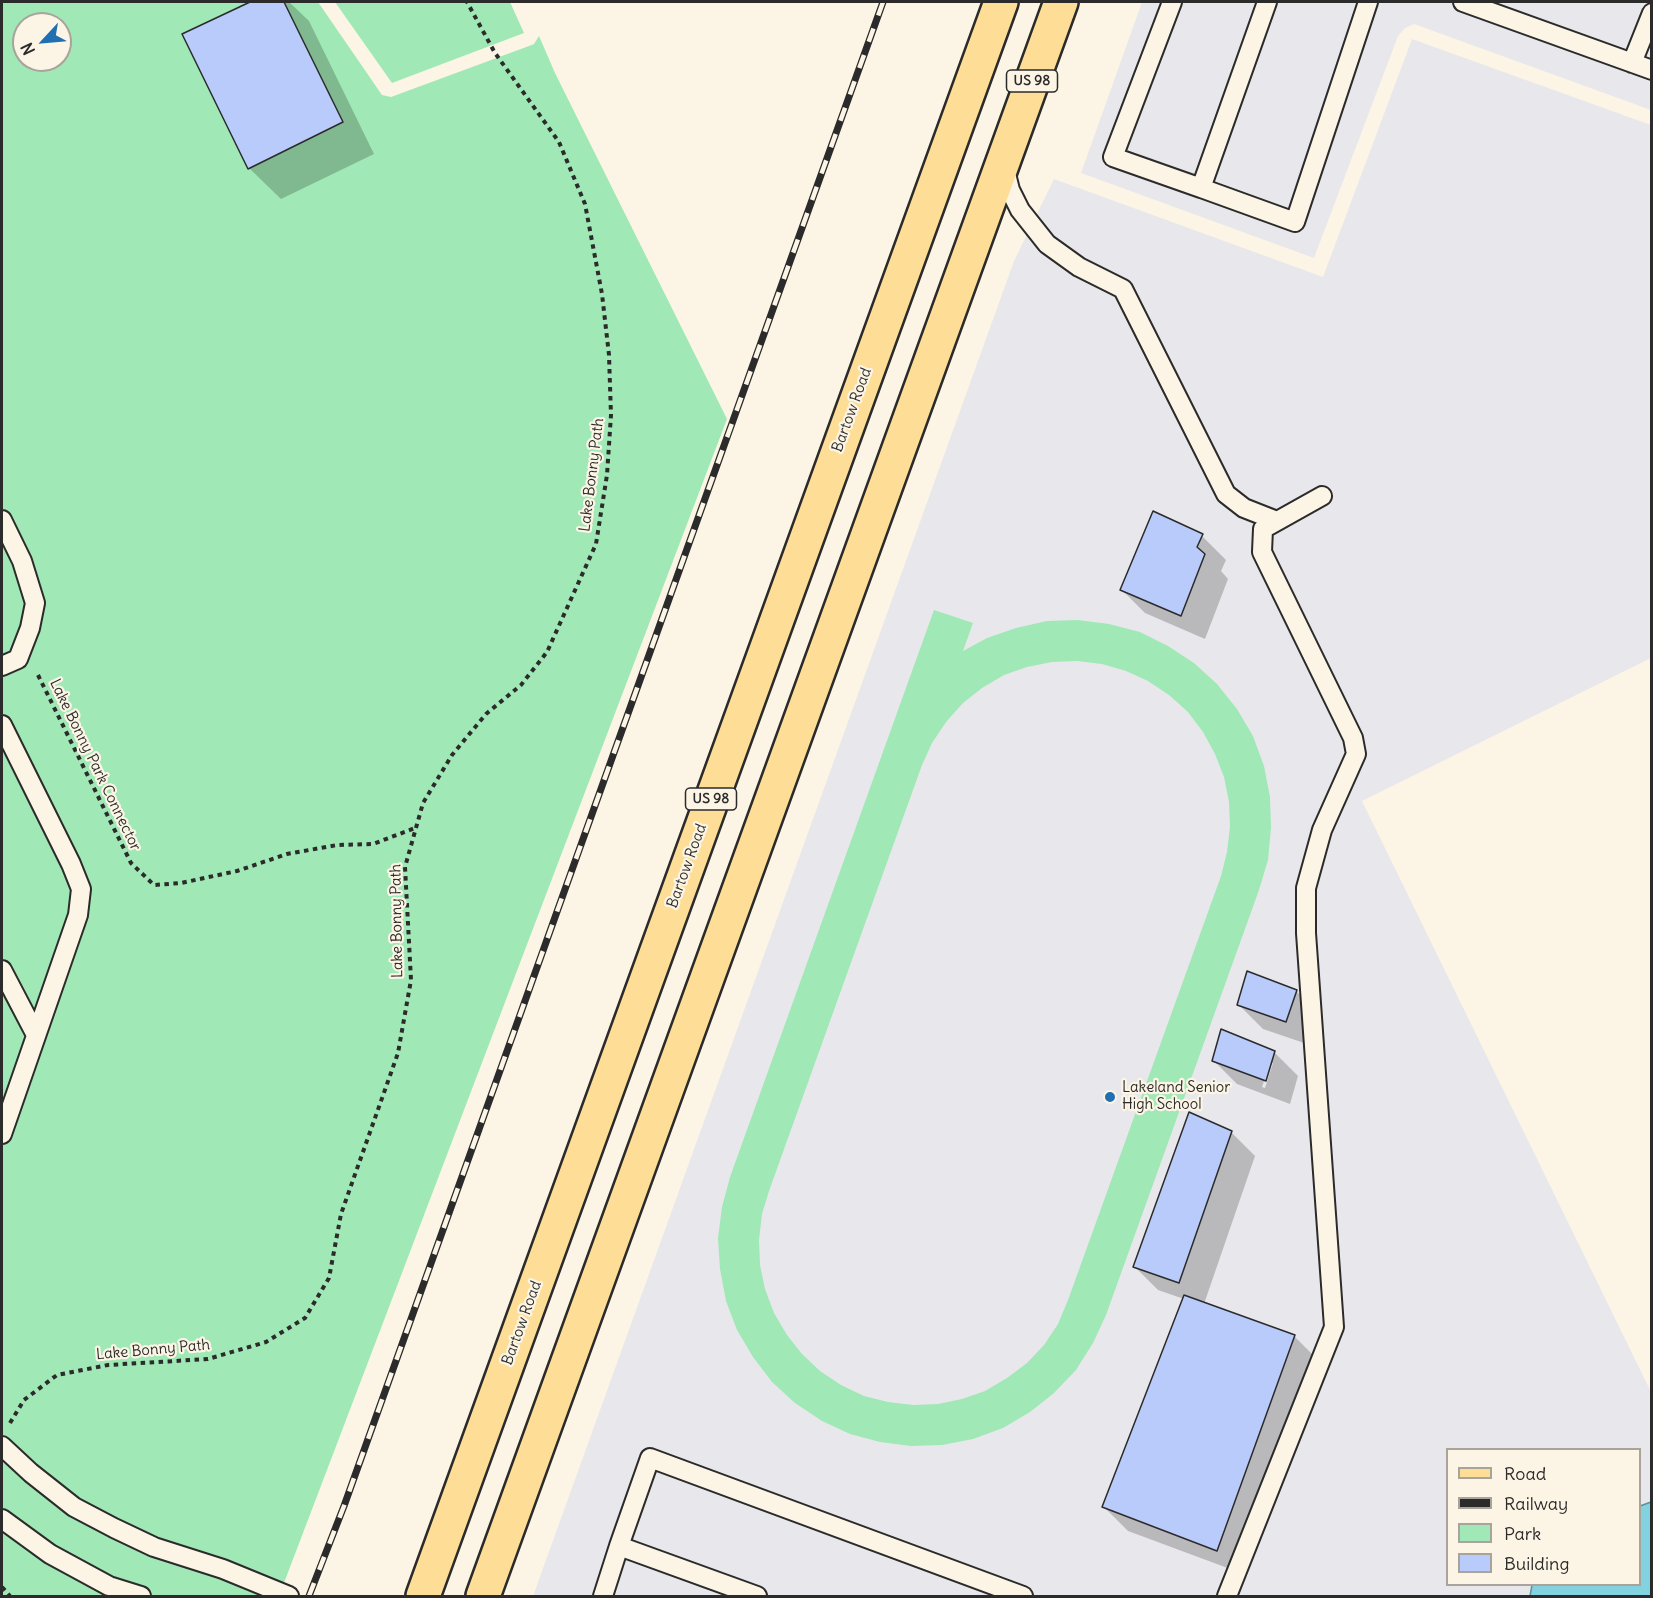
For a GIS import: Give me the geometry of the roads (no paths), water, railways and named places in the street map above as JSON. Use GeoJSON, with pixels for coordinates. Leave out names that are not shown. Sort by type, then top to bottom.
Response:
{"type":"FeatureCollection","features":[{"type":"Feature","properties":{"kind":"main road","name":"Bartow Road"},"geometry":{"type":"LineString","coordinates":[[423,1596],[1001,2]]}},
{"type":"Feature","properties":{"kind":"main road","name":"US 98"},"geometry":{"type":"LineString","coordinates":[[483,1596],[1061,2]]}},
{"type":"Feature","properties":{"kind":"lane"},"geometry":{"type":"LineString","coordinates":[[1172,2],[1113,157],[1295,222],[1368,2]]}},
{"type":"Feature","properties":{"kind":"lane"},"geometry":{"type":"LineString","coordinates":[[1201,188],[1267,2]]}},
{"type":"Feature","properties":{"kind":"lane"},"geometry":{"type":"LineString","coordinates":[[1463,2],[1652,70]]}},
{"type":"Feature","properties":{"kind":"lane"},"geometry":{"type":"LineString","coordinates":[[1632,63],[1652,13]]}},
{"type":"Feature","properties":{"kind":"lane"},"geometry":{"type":"LineString","coordinates":[[1003,160],[1010,190],[1020,210],[1047,244],[1078,267],[1123,289],[1226,494],[1244,508],[1277,521]]}},
{"type":"Feature","properties":{"kind":"lane"},"geometry":{"type":"LineString","coordinates":[[1227,1596],[1334,1327],[1306,933],[1306,888],[1322,830],[1356,754],[1353,738],[1262,552],[1263,529],[1322,496]]}},
{"type":"Feature","properties":{"kind":"lane"},"geometry":{"type":"LineString","coordinates":[[2,520],[22,561],[35,603],[30,628],[18,659],[2,666]]}},
{"type":"Feature","properties":{"kind":"lane"},"geometry":{"type":"LineString","coordinates":[[2,725],[71,864],[81,889],[78,915],[2,1134]]}},
{"type":"Feature","properties":{"kind":"lane"},"geometry":{"type":"LineString","coordinates":[[2,970],[36,1035]]}},
{"type":"Feature","properties":{"kind":"lane"},"geometry":{"type":"LineString","coordinates":[[5,1437],[31,1473],[74,1507],[154,1546],[223,1569],[289,1596]]}},
{"type":"Feature","properties":{"kind":"lane"},"geometry":{"type":"LineString","coordinates":[[603,1596],[650,1458],[1023,1596]]}},
{"type":"Feature","properties":{"kind":"lane"},"geometry":{"type":"LineString","coordinates":[[2,1519],[50,1554],[109,1586],[141,1596]]}},
{"type":"Feature","properties":{"kind":"lane"},"geometry":{"type":"LineString","coordinates":[[619,1546],[757,1596]]}},
{"type":"Feature","properties":{"kind":"water"},"geometry":{"type":"Polygon","coordinates":[[[1651,1502],[1651,1596],[1530,1596],[1532,1586],[1641,1586],[1641,1506],[1651,1502]]]}},
{"type":"Feature","properties":{"kind":"railway"},"geometry":{"type":"LineString","coordinates":[[309,1596],[344,1506],[883,2]]}},
{"type":"Feature","properties":{"kind":"place","name":"Lakeland Senior High School"},"geometry":{"type":"Point","coordinates":[1110,1097]}}]}
